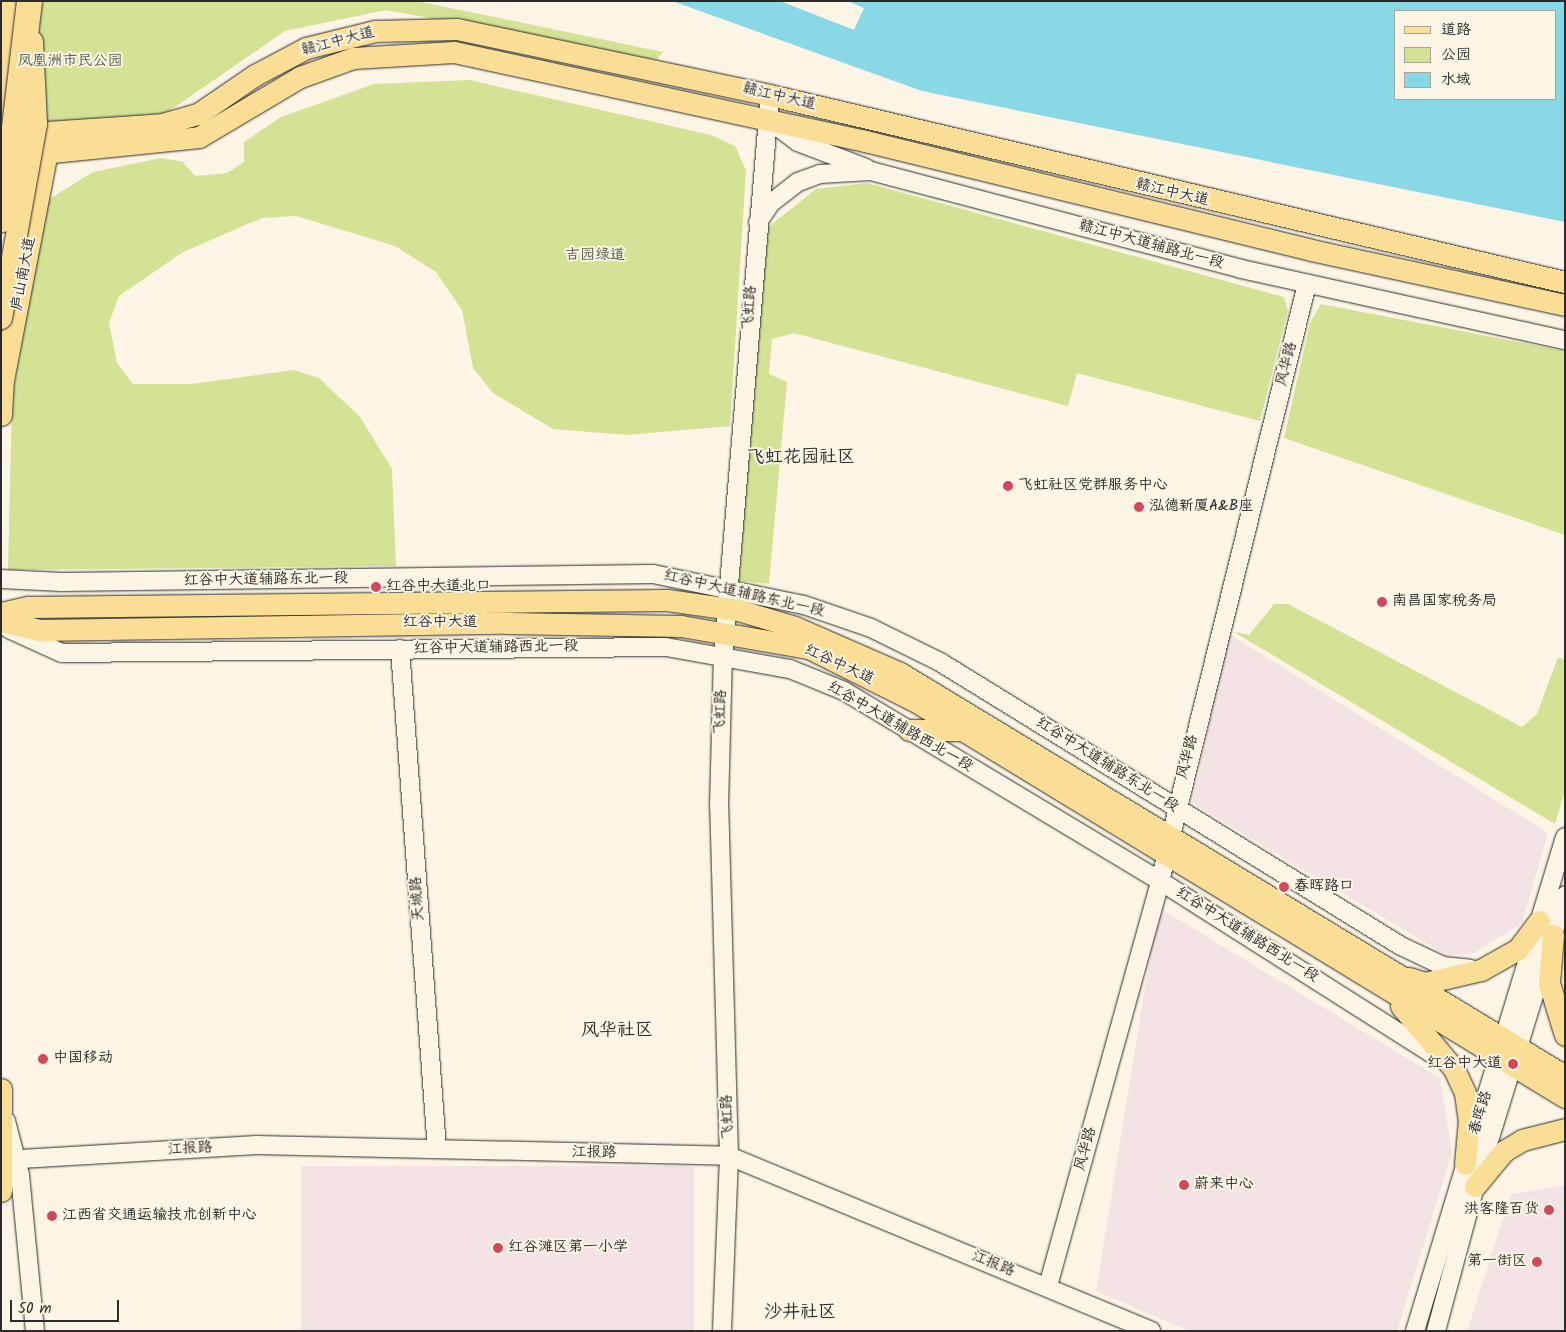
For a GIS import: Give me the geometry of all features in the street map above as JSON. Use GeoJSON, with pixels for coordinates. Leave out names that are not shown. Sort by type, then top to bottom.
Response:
{"type":"FeatureCollection","features":[{"type":"Feature","properties":{"kind":"highway"},"geometry":{"type":"LineString","coordinates":[[1,119],[20,1]]}},
{"type":"Feature","properties":{"kind":"highway"},"geometry":{"type":"LineString","coordinates":[[2,223],[20,1]]}},
{"type":"Feature","properties":{"kind":"main road"},"geometry":{"type":"LineString","coordinates":[[1,45],[20,1]]}},
{"type":"Feature","properties":{"kind":"main road"},"geometry":{"type":"LineString","coordinates":[[1,318],[36,123],[20,1]]}},
{"type":"Feature","properties":{"kind":"main road","name":"赣江中大道"},"geometry":{"type":"LineString","coordinates":[[1,135],[162,124],[198,114],[255,75],[306,48],[375,31],[457,29],[770,94],[1097,175],[1565,282]]}},
{"type":"Feature","properties":{"kind":"main road","name":"赣江中大道"},"geometry":{"type":"LineString","coordinates":[[1,156],[47,155],[199,137],[300,77],[353,58],[415,52],[454,52],[543,68],[768,119],[1311,250],[1565,305]]}},
{"type":"Feature","properties":{"kind":"main road","name":"庐山南大道"},"geometry":{"type":"LineString","coordinates":[[1,415],[3,380],[51,133]]}},
{"type":"Feature","properties":{"kind":"main road","name":"红谷中大道"},"geometry":{"type":"LineString","coordinates":[[1,614],[28,607],[727,598],[900,673],[1402,976],[1508,1052],[1565,1097]]}},
{"type":"Feature","properties":{"kind":"main road","name":"红谷中大道"},"geometry":{"type":"LineString","coordinates":[[1,622],[40,630],[508,623],[681,626],[724,631],[809,648],[961,730],[1381,987],[1508,1052],[1565,1076]]}},
{"type":"Feature","properties":{"kind":"main road"},"geometry":{"type":"LineString","coordinates":[[909,730],[961,730]]}},
{"type":"Feature","properties":{"kind":"main road"},"geometry":{"type":"LineString","coordinates":[[1402,976],[1426,982],[1481,970],[1518,949],[1546,928]]}},
{"type":"Feature","properties":{"kind":"main road"},"geometry":{"type":"LineString","coordinates":[[1546,928],[1549,983],[1565,1035]]}},
{"type":"Feature","properties":{"kind":"main road"},"geometry":{"type":"LineString","coordinates":[[1381,987],[1454,1069],[1465,1093],[1469,1120],[1465,1164]]}},
{"type":"Feature","properties":{"kind":"main road"},"geometry":{"type":"LineString","coordinates":[[1,1088],[10,1159],[1,1191]]}},
{"type":"Feature","properties":{"kind":"main road"},"geometry":{"type":"LineString","coordinates":[[1475,1186],[1504,1151],[1542,1134],[1565,1129]]}},
{"type":"Feature","properties":{"kind":"street","name":"飞虹路"},"geometry":{"type":"LineString","coordinates":[[722,1331],[729,1156],[718,807],[722,657],[756,225],[770,94]]}},
{"type":"Feature","properties":{"kind":"street"},"geometry":{"type":"LineString","coordinates":[[768,119],[798,142],[871,171]]}},
{"type":"Feature","properties":{"kind":"street","name":"赣江中大道辅路北一段"},"geometry":{"type":"LineString","coordinates":[[756,225],[770,204],[798,182],[820,174],[871,171],[1307,284],[1565,340]]}},
{"type":"Feature","properties":{"kind":"street","name":"风华路"},"geometry":{"type":"LineString","coordinates":[[1048,1286],[1160,881],[1176,807],[1307,284]]}},
{"type":"Feature","properties":{"kind":"street","name":"红谷中大道辅路东北一段"},"geometry":{"type":"LineString","coordinates":[[1,579],[81,582],[654,574],[727,598],[804,605],[880,632],[940,662],[1401,946],[1443,966],[1481,970]]}},
{"type":"Feature","properties":{"kind":"street","name":"红谷中大道辅路西北一段"},"geometry":{"type":"LineString","coordinates":[[1,626],[62,653],[666,647],[790,669],[844,691],[1160,881],[1405,1033],[1454,1069]]}},
{"type":"Feature","properties":{"kind":"street","name":"天城路"},"geometry":{"type":"LineString","coordinates":[[400,650],[436,1149]]}},
{"type":"Feature","properties":{"kind":"street","name":"春晖路"},"geometry":{"type":"LineString","coordinates":[[1436,1331],[1475,1186],[1508,1052],[1546,928],[1565,838]]}},
{"type":"Feature","properties":{"kind":"street","name":"春晖路"},"geometry":{"type":"LineString","coordinates":[[1546,928],[1565,896]]}},
{"type":"Feature","properties":{"kind":"street","name":"春晖路"},"geometry":{"type":"LineString","coordinates":[[1414,1331],[1465,1164],[1508,1052]]}},
{"type":"Feature","properties":{"kind":"street"},"geometry":{"type":"LineString","coordinates":[[1542,1134],[1565,1138]]}},
{"type":"Feature","properties":{"kind":"street","name":"江报路"},"geometry":{"type":"LineString","coordinates":[[10,1159],[257,1145],[729,1156],[1048,1286],[1151,1331]]}},
{"type":"Feature","properties":{"kind":"street"},"geometry":{"type":"LineString","coordinates":[[10,1159],[35,1331]]}},
{"type":"Feature","properties":{"kind":"shaded area"},"geometry":{"type":"Polygon","coordinates":[[[1229,634],[1548,833],[1522,923],[1474,953],[1446,955],[1192,803],[1229,634]]]}},
{"type":"Feature","properties":{"kind":"shaded area"},"geometry":{"type":"Polygon","coordinates":[[[1158,907],[1440,1078],[1452,1153],[1397,1331],[1189,1331],[1096,1291],[1158,907]]]}},
{"type":"Feature","properties":{"kind":"shaded area","name":"红谷滩区第一小学"},"geometry":{"type":"Polygon","coordinates":[[[301,1166],[694,1166],[694,1331],[301,1331],[301,1166]]]}},
{"type":"Feature","properties":{"kind":"shaded area"},"geometry":{"type":"Polygon","coordinates":[[[1565,1185],[1565,1331],[1467,1331],[1511,1194],[1565,1185]]]}},
{"type":"Feature","properties":{"kind":"green space","name":"凤凰洲市民公园"},"geometry":{"type":"Polygon","coordinates":[[[1,1],[417,1],[663,52],[656,60],[386,10],[285,31],[162,116],[66,124],[1,121],[1,1]]]}},
{"type":"Feature","properties":{"kind":"green space","name":"吉园绿道"},"geometry":{"type":"Polygon","coordinates":[[[469,80],[711,135],[735,146],[746,170],[730,426],[628,435],[553,429],[493,393],[473,368],[462,310],[436,272],[395,246],[296,216],[262,218],[183,252],[119,296],[109,323],[117,363],[133,384],[191,384],[294,370],[319,378],[360,417],[392,469],[396,566],[8,570],[12,398],[46,201],[93,172],[161,158],[183,162],[195,176],[227,173],[244,162],[244,142],[281,117],[374,84],[469,80]]]}},
{"type":"Feature","properties":{"kind":"green space"},"geometry":{"type":"Polygon","coordinates":[[[867,183],[1284,297],[1288,311],[1260,421],[1077,373],[1068,406],[794,333],[772,339],[769,374],[787,382],[769,584],[736,581],[767,228],[816,189],[867,183]]]}},
{"type":"Feature","properties":{"kind":"green space"},"geometry":{"type":"Polygon","coordinates":[[[1321,304],[1565,351],[1565,535],[1284,438],[1310,323],[1321,304]]]}},
{"type":"Feature","properties":{"kind":"green space"},"geometry":{"type":"Polygon","coordinates":[[[1274,604],[1288,604],[1522,727],[1537,714],[1558,657],[1565,660],[1565,790],[1555,824],[1234,632],[1249,635],[1274,604]]]}},
{"type":"Feature","properties":{"kind":"water"},"geometry":{"type":"Polygon","coordinates":[[[672,1],[1565,1],[1565,222],[922,91],[672,1]]]}},
{"type":"Feature","properties":{"kind":"pier"},"geometry":{"type":"Polygon","coordinates":[[[780,1],[847,1],[864,8],[854,30],[780,1]]]}},
{"type":"Feature","properties":{"kind":"place","name":"飞虹社区党群服务中心"},"geometry":{"type":"Point","coordinates":[1008,486]}},
{"type":"Feature","properties":{"kind":"place","name":"泓德新厦A&B座"},"geometry":{"type":"Point","coordinates":[1139,507]}},
{"type":"Feature","properties":{"kind":"place","name":"红谷中大道北口"},"geometry":{"type":"Point","coordinates":[376,587]}},
{"type":"Feature","properties":{"kind":"place","name":"南昌国家税务局"},"geometry":{"type":"Point","coordinates":[1382,602]}},
{"type":"Feature","properties":{"kind":"place","name":"春晖路口"},"geometry":{"type":"Point","coordinates":[1284,887]}},
{"type":"Feature","properties":{"kind":"place","name":"中国移动"},"geometry":{"type":"Point","coordinates":[43,1059]}},
{"type":"Feature","properties":{"kind":"place","name":"红谷中大道"},"geometry":{"type":"Point","coordinates":[1513,1064]}},
{"type":"Feature","properties":{"kind":"place","name":"蔚来中心"},"geometry":{"type":"Point","coordinates":[1184,1185]}},
{"type":"Feature","properties":{"kind":"place","name":"洪客隆百货"},"geometry":{"type":"Point","coordinates":[1549,1210]}},
{"type":"Feature","properties":{"kind":"place","name":"江西省交通运输技术创新中心"},"geometry":{"type":"Point","coordinates":[52,1216]}},
{"type":"Feature","properties":{"kind":"place","name":"红谷滩区第一小学"},"geometry":{"type":"Point","coordinates":[498,1248]}},
{"type":"Feature","properties":{"kind":"place","name":"第一街区"},"geometry":{"type":"Point","coordinates":[1537,1262]}},
{"type":"Feature","properties":{"kind":"district","name":"飞虹花园社区"},"geometry":{"type":"Point","coordinates":[801,458]}},
{"type":"Feature","properties":{"kind":"district","name":"风华社区"},"geometry":{"type":"Point","coordinates":[617,1031]}},
{"type":"Feature","properties":{"kind":"district","name":"沙井社区"},"geometry":{"type":"Point","coordinates":[800,1313]}}]}
